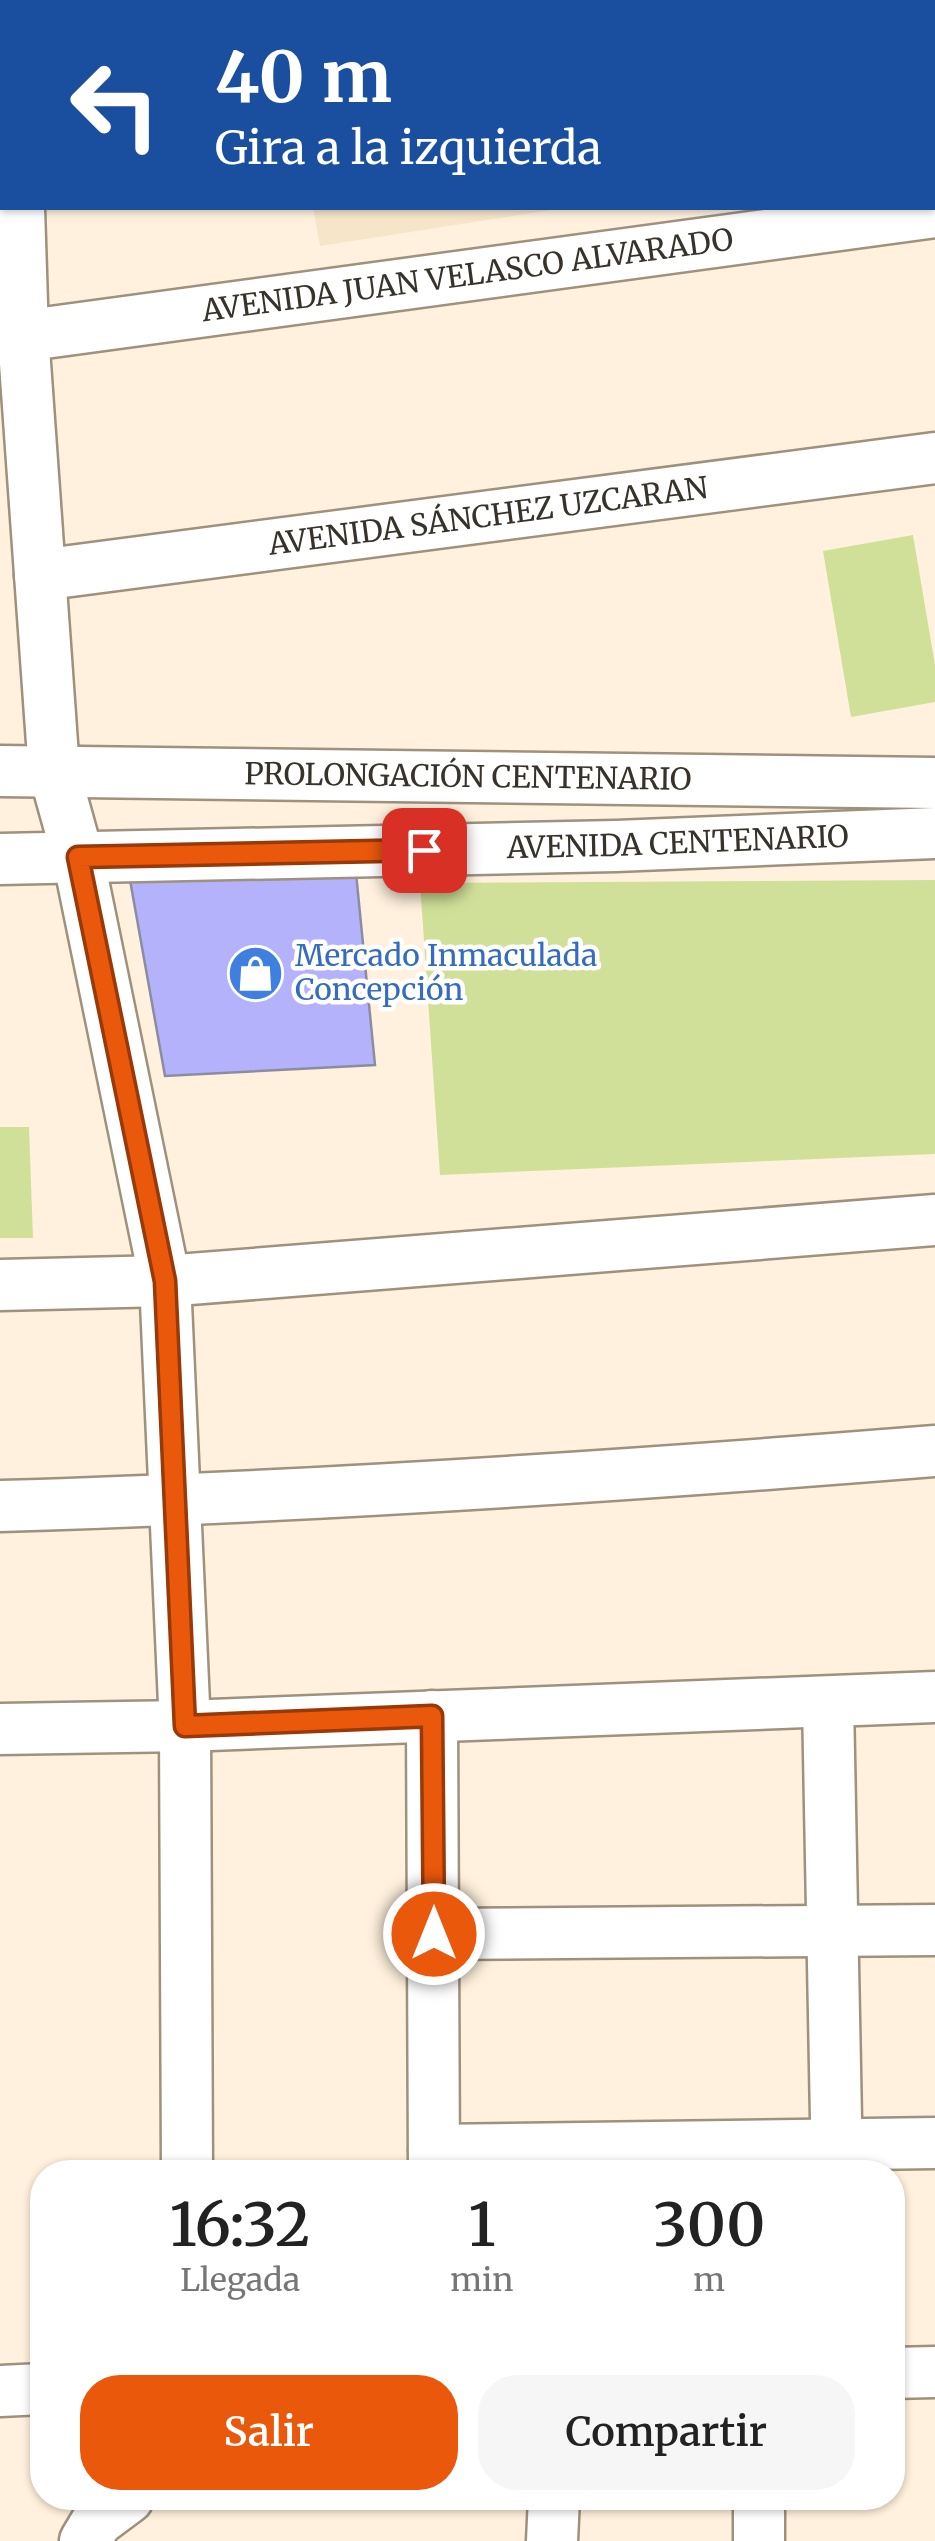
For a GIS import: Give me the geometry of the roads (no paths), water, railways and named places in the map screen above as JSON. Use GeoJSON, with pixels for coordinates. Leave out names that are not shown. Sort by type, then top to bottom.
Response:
{"type":"FeatureCollection","features":[{"type":"Feature","properties":{"kind":"street"},"geometry":{"type":"LineString","coordinates":[[19,210],[12,337],[40,575],[54,771],[78,857],[165,1281],[185,1726],[187,2160]]}},
{"type":"Feature","properties":{"kind":"street","name":"AVENIDA JUAN VELASCO ALVARADO"},"geometry":{"type":"LineString","coordinates":[[12,337],[935,212]]}},
{"type":"Feature","properties":{"kind":"street","name":"AVENIDA SÁNCHEZ UZCARAN"},"geometry":{"type":"LineString","coordinates":[[40,575],[935,458]]}},
{"type":"Feature","properties":{"kind":"street","name":"PROLONGACIÓN CENTENARIO"},"geometry":{"type":"LineString","coordinates":[[0,771],[935,783]]}},
{"type":"Feature","properties":{"kind":"street","name":"AVENIDA CENTENARIO"},"geometry":{"type":"LineString","coordinates":[[0,858],[616,846],[935,833]]}},
{"type":"Feature","properties":{"kind":"street"},"geometry":{"type":"LineString","coordinates":[[0,1285],[165,1281],[935,1220]]}},
{"type":"Feature","properties":{"kind":"street"},"geometry":{"type":"LineString","coordinates":[[0,1506],[176,1501],[596,1478],[935,1451]]}},
{"type":"Feature","properties":{"kind":"street"},"geometry":{"type":"LineString","coordinates":[[0,1729],[185,1726],[935,1696]]}},
{"type":"Feature","properties":{"kind":"street"},"geometry":{"type":"LineString","coordinates":[[828,1702],[836,2158]]}},
{"type":"Feature","properties":{"kind":"street"},"geometry":{"type":"LineString","coordinates":[[432,1716],[434,2160]]}},
{"type":"Feature","properties":{"kind":"street"},"geometry":{"type":"LineString","coordinates":[[434,1934],[935,1930]]}},
{"type":"Feature","properties":{"kind":"street"},"geometry":{"type":"LineString","coordinates":[[568,2160],[836,2158],[935,2143]]}},
{"type":"Feature","properties":{"kind":"street"},"geometry":{"type":"LineString","coordinates":[[905,2373],[935,2372]]}},
{"type":"Feature","properties":{"kind":"street"},"geometry":{"type":"LineString","coordinates":[[0,2391],[30,2390]]}},
{"type":"Feature","properties":{"kind":"street"},"geometry":{"type":"LineString","coordinates":[[84,2541],[96,2521],[111,2510]]}},
{"type":"Feature","properties":{"kind":"street"},"geometry":{"type":"LineString","coordinates":[[552,2541],[553,2510]]}},
{"type":"Feature","properties":{"kind":"street"},"geometry":{"type":"LineString","coordinates":[[759,2510],[759,2541]]}},
{"type":"Feature","properties":{"kind":"place","name":"Mercado Inmaculada Concepción"},"geometry":{"type":"Point","coordinates":[256,973]}}]}
